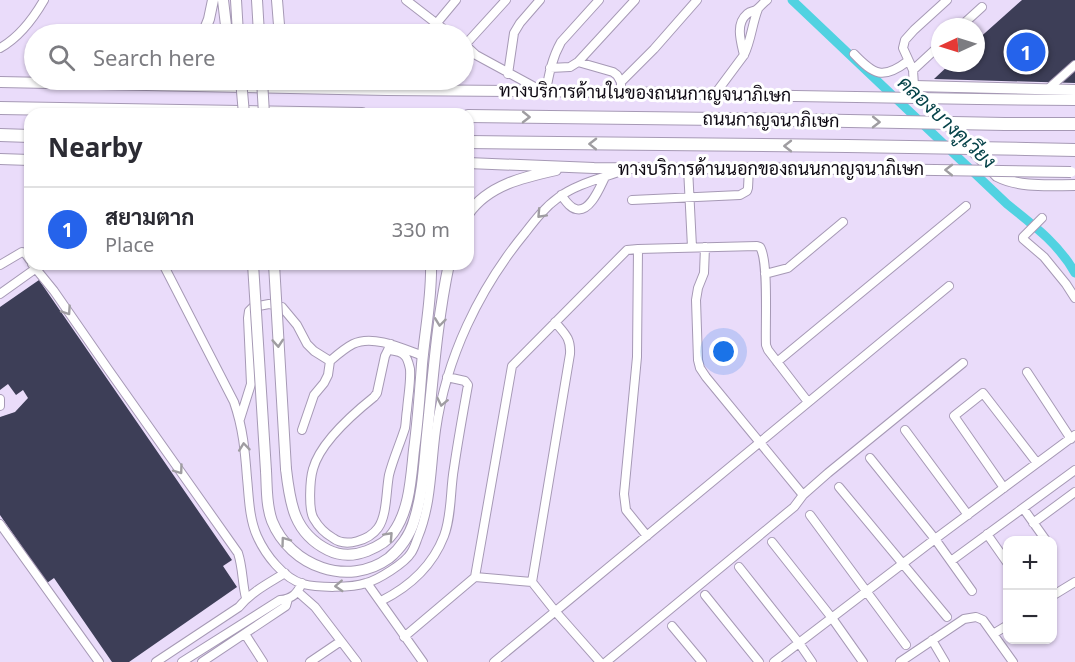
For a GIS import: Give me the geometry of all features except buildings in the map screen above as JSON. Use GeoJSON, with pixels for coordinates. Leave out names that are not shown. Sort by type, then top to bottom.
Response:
{"type":"FeatureCollection","features":[{"type":"Feature","properties":{"kind":"highway"},"geometry":{"type":"LineString","coordinates":[[0,108],[24,108]]}},
{"type":"Feature","properties":{"kind":"highway","name":"ถนนกาญจนาภิเษก"},"geometry":{"type":"LineString","coordinates":[[474,116],[1075,124]]}},
{"type":"Feature","properties":{"kind":"highway"},"geometry":{"type":"LineString","coordinates":[[0,135],[24,136]]}},
{"type":"Feature","properties":{"kind":"highway","name":"ถนนกาญจนาภิเษก"},"geometry":{"type":"LineString","coordinates":[[474,142],[1075,150]]}},
{"type":"Feature","properties":{"kind":"main road"},"geometry":{"type":"LineString","coordinates":[[207,24],[213,0]]}},
{"type":"Feature","properties":{"kind":"main road"},"geometry":{"type":"LineString","coordinates":[[223,0],[226,24]]}},
{"type":"Feature","properties":{"kind":"main road"},"geometry":{"type":"LineString","coordinates":[[236,0],[237,24]]}},
{"type":"Feature","properties":{"kind":"main road"},"geometry":{"type":"LineString","coordinates":[[257,0],[258,24]]}},
{"type":"Feature","properties":{"kind":"main road"},"geometry":{"type":"LineString","coordinates":[[277,0],[279,24]]}},
{"type":"Feature","properties":{"kind":"main road","name":"ทางบริการด้านในของถนนกาญจนาภิเษก"},"geometry":{"type":"LineString","coordinates":[[0,82],[24,82]]}},
{"type":"Feature","properties":{"kind":"main road"},"geometry":{"type":"LineString","coordinates":[[1075,90],[914,86],[917,93],[997,176],[1015,183],[1075,185]]}},
{"type":"Feature","properties":{"kind":"main road","name":"ทางบริการด้านในของถนนกาญจนาภิเษก"},"geometry":{"type":"LineString","coordinates":[[387,90],[544,91],[620,87],[715,94],[1075,100]]}},
{"type":"Feature","properties":{"kind":"main road"},"geometry":{"type":"LineString","coordinates":[[242,90],[243,108]]}},
{"type":"Feature","properties":{"kind":"main road"},"geometry":{"type":"LineString","coordinates":[[263,90],[264,108]]}},
{"type":"Feature","properties":{"kind":"main road"},"geometry":{"type":"LineString","coordinates":[[0,159],[24,160]]}},
{"type":"Feature","properties":{"kind":"main road","name":"ทางบริการด้านนอกของถนนกาญจนาภิเษก"},"geometry":{"type":"LineString","coordinates":[[474,163],[629,168],[1073,172]]}},
{"type":"Feature","properties":{"kind":"main road"},"geometry":{"type":"LineString","coordinates":[[474,206],[495,189],[543,173],[571,167]]}},
{"type":"Feature","properties":{"kind":"main road"},"geometry":{"type":"LineString","coordinates":[[253,270],[268,504],[272,520],[286,544],[301,558],[331,571],[353,572],[365,569],[389,557],[408,536],[414,522],[420,494],[439,324],[448,270]]}},
{"type":"Feature","properties":{"kind":"main road"},"geometry":{"type":"LineString","coordinates":[[274,270],[289,495],[294,513],[309,537],[325,548],[343,555],[363,552],[383,543],[392,535],[404,511],[411,482],[431,292],[431,270]]}},
{"type":"Feature","properties":{"kind":"street"},"geometry":{"type":"LineString","coordinates":[[28,24],[44,0]]}},
{"type":"Feature","properties":{"kind":"street"},"geometry":{"type":"LineString","coordinates":[[406,0],[436,24],[456,0]]}},
{"type":"Feature","properties":{"kind":"street"},"geometry":{"type":"LineString","coordinates":[[474,34],[506,0]]}},
{"type":"Feature","properties":{"kind":"street"},"geometry":{"type":"LineString","coordinates":[[508,74],[514,33],[540,0]]}},
{"type":"Feature","properties":{"kind":"street"},"geometry":{"type":"LineString","coordinates":[[474,52],[508,74],[544,91],[554,55],[561,42],[599,0]]}},
{"type":"Feature","properties":{"kind":"street"},"geometry":{"type":"LineString","coordinates":[[550,68],[570,66],[578,62],[635,0]]}},
{"type":"Feature","properties":{"kind":"street"},"geometry":{"type":"LineString","coordinates":[[620,87],[697,0]]}},
{"type":"Feature","properties":{"kind":"street"},"geometry":{"type":"LineString","coordinates":[[914,86],[913,70],[903,48],[905,40],[946,0]]}},
{"type":"Feature","properties":{"kind":"street"},"geometry":{"type":"LineString","coordinates":[[715,94],[744,55],[741,25],[746,15],[758,9],[766,1]]}},
{"type":"Feature","properties":{"kind":"street"},"geometry":{"type":"LineString","coordinates":[[970,18],[982,7]]}},
{"type":"Feature","properties":{"kind":"street"},"geometry":{"type":"LineString","coordinates":[[0,48],[24,28]]}},
{"type":"Feature","properties":{"kind":"street"},"geometry":{"type":"LineString","coordinates":[[913,70],[931,53]]}},
{"type":"Feature","properties":{"kind":"street"},"geometry":{"type":"LineString","coordinates":[[854,54],[870,70],[877,73],[891,71],[908,61]]}},
{"type":"Feature","properties":{"kind":"street"},"geometry":{"type":"LineString","coordinates":[[578,62],[613,72],[617,75],[620,87]]}},
{"type":"Feature","properties":{"kind":"street"},"geometry":{"type":"LineString","coordinates":[[1048,89],[1075,65]]}},
{"type":"Feature","properties":{"kind":"street"},"geometry":{"type":"LineString","coordinates":[[166,270],[234,402],[240,419],[244,443],[250,515],[256,535],[266,552],[285,573],[302,583],[334,587],[367,583],[401,564],[412,552],[421,531],[428,510],[436,428],[447,377],[461,336],[485,291],[537,217],[561,195],[581,185],[629,168]]}},
{"type":"Feature","properties":{"kind":"street"},"geometry":{"type":"LineString","coordinates":[[688,168],[692,247]]}},
{"type":"Feature","properties":{"kind":"street"},"geometry":{"type":"LineString","coordinates":[[632,200],[740,195],[748,188],[749,168]]}},
{"type":"Feature","properties":{"kind":"street"},"geometry":{"type":"LineString","coordinates":[[561,195],[573,208],[577,210],[585,208],[594,199],[605,177]]}},
{"type":"Feature","properties":{"kind":"street"},"geometry":{"type":"LineString","coordinates":[[777,362],[966,206]]}},
{"type":"Feature","properties":{"kind":"street"},"geometry":{"type":"LineString","coordinates":[[1042,218],[1023,237],[1024,241],[1044,257],[1075,298]]}},
{"type":"Feature","properties":{"kind":"street"},"geometry":{"type":"LineString","coordinates":[[765,274],[788,268],[843,222]]}},
{"type":"Feature","properties":{"kind":"street"},"geometry":{"type":"LineString","coordinates":[[705,247],[704,273],[696,300],[700,368],[803,495]]}},
{"type":"Feature","properties":{"kind":"street"},"geometry":{"type":"LineString","coordinates":[[404,637],[475,577],[511,370],[516,361],[627,250],[760,247],[763,253],[765,274],[766,345],[808,402]]}},
{"type":"Feature","properties":{"kind":"street"},"geometry":{"type":"LineString","coordinates":[[638,249],[637,357],[624,494],[627,510],[646,536]]}},
{"type":"Feature","properties":{"kind":"street"},"geometry":{"type":"LineString","coordinates":[[0,265],[24,252]]}},
{"type":"Feature","properties":{"kind":"street"},"geometry":{"type":"LineString","coordinates":[[0,294],[26,270]]}},
{"type":"Feature","properties":{"kind":"street"},"geometry":{"type":"LineString","coordinates":[[37,270],[238,553],[246,598]]}},
{"type":"Feature","properties":{"kind":"street"},"geometry":{"type":"LineString","coordinates":[[494,662],[949,286]]}},
{"type":"Feature","properties":{"kind":"street"},"geometry":{"type":"LineString","coordinates":[[240,419],[251,384],[248,318],[249,311],[253,307],[269,304],[282,307],[297,325],[307,344],[330,361]]}},
{"type":"Feature","properties":{"kind":"street"},"geometry":{"type":"LineString","coordinates":[[532,582],[570,354],[569,338],[555,322]]}},
{"type":"Feature","properties":{"kind":"street"},"geometry":{"type":"LineString","coordinates":[[302,430],[314,395],[328,375],[330,361],[344,350],[360,341],[371,340],[423,356]]}},
{"type":"Feature","properties":{"kind":"street"},"geometry":{"type":"LineString","coordinates":[[390,347],[406,357],[410,368],[405,427],[392,464],[382,521],[377,530],[368,537],[349,543],[340,541],[333,539],[322,530],[311,511],[312,471],[318,456],[336,433],[354,412],[377,393],[383,364],[390,347]]}},
{"type":"Feature","properties":{"kind":"street"},"geometry":{"type":"LineString","coordinates":[[606,662],[794,507],[803,495],[828,472],[963,363]]}},
{"type":"Feature","properties":{"kind":"street"},"geometry":{"type":"LineString","coordinates":[[774,662],[1073,437],[1027,372]]}},
{"type":"Feature","properties":{"kind":"street"},"geometry":{"type":"LineString","coordinates":[[381,601],[400,591],[417,577],[431,561],[444,536],[468,385],[465,381],[447,377]]}},
{"type":"Feature","properties":{"kind":"street"},"geometry":{"type":"LineString","coordinates":[[1004,488],[954,416],[983,393],[1037,463]]}},
{"type":"Feature","properties":{"kind":"street"},"geometry":{"type":"LineString","coordinates":[[0,399],[0,406]]}},
{"type":"Feature","properties":{"kind":"street"},"geometry":{"type":"LineString","coordinates":[[905,430],[968,514]]}},
{"type":"Feature","properties":{"kind":"street"},"geometry":{"type":"LineString","coordinates":[[870,458],[935,539],[972,591]]}},
{"type":"Feature","properties":{"kind":"street"},"geometry":{"type":"LineString","coordinates":[[951,561],[1075,470]]}},
{"type":"Feature","properties":{"kind":"street"},"geometry":{"type":"LineString","coordinates":[[839,487],[947,617]]}},
{"type":"Feature","properties":{"kind":"street"},"geometry":{"type":"LineString","coordinates":[[1033,523],[1075,492]]}},
{"type":"Feature","properties":{"kind":"street"},"geometry":{"type":"LineString","coordinates":[[1023,508],[1043,536]]}},
{"type":"Feature","properties":{"kind":"street"},"geometry":{"type":"LineString","coordinates":[[810,515],[906,645]]}},
{"type":"Feature","properties":{"kind":"street"},"geometry":{"type":"LineString","coordinates":[[0,524],[99,662]]}},
{"type":"Feature","properties":{"kind":"street"},"geometry":{"type":"LineString","coordinates":[[987,534],[1003,557]]}},
{"type":"Feature","properties":{"kind":"street"},"geometry":{"type":"LineString","coordinates":[[772,542],[832,618],[863,662]]}},
{"type":"Feature","properties":{"kind":"street"},"geometry":{"type":"LineString","coordinates":[[739,567],[812,662]]}},
{"type":"Feature","properties":{"kind":"street"},"geometry":{"type":"LineString","coordinates":[[156,662],[239,607],[246,598],[285,573]]}},
{"type":"Feature","properties":{"kind":"street"},"geometry":{"type":"LineString","coordinates":[[475,577],[532,582],[600,662]]}},
{"type":"Feature","properties":{"kind":"street"},"geometry":{"type":"LineString","coordinates":[[1057,593],[1075,582]]}},
{"type":"Feature","properties":{"kind":"street"},"geometry":{"type":"LineString","coordinates":[[182,662],[280,600],[288,599],[298,592],[302,583]]}},
{"type":"Feature","properties":{"kind":"street"},"geometry":{"type":"LineString","coordinates":[[367,583],[423,662]]}},
{"type":"Feature","properties":{"kind":"street"},"geometry":{"type":"LineString","coordinates":[[298,592],[315,607],[357,662]]}},
{"type":"Feature","properties":{"kind":"street"},"geometry":{"type":"LineString","coordinates":[[705,595],[759,662]]}},
{"type":"Feature","properties":{"kind":"street"},"geometry":{"type":"LineString","coordinates":[[202,662],[286,606],[288,599]]}},
{"type":"Feature","properties":{"kind":"street"},"geometry":{"type":"LineString","coordinates":[[900,662],[964,619],[972,617],[983,620],[1013,662]]}},
{"type":"Feature","properties":{"kind":"street"},"geometry":{"type":"LineString","coordinates":[[672,626],[702,662]]}},
{"type":"Feature","properties":{"kind":"street"},"geometry":{"type":"LineString","coordinates":[[993,634],[1003,628]]}},
{"type":"Feature","properties":{"kind":"street"},"geometry":{"type":"LineString","coordinates":[[245,634],[263,662]]}},
{"type":"Feature","properties":{"kind":"street"},"geometry":{"type":"LineString","coordinates":[[932,640],[945,662]]}},
{"type":"Feature","properties":{"kind":"street"},"geometry":{"type":"LineString","coordinates":[[310,662],[341,641]]}},
{"type":"Feature","properties":{"kind":"street"},"geometry":{"type":"LineString","coordinates":[[218,652],[223,662]]}},
{"type":"Feature","properties":{"kind":"waterway","name":"คลองบางคูเวียง"},"geometry":{"type":"LineString","coordinates":[[792,0],[1007,204],[1044,235],[1075,273]]}},
{"type":"Feature","properties":{"kind":"place","name":"สยามตาก"},"geometry":{"type":"Point","coordinates":[1026,52]}}]}
